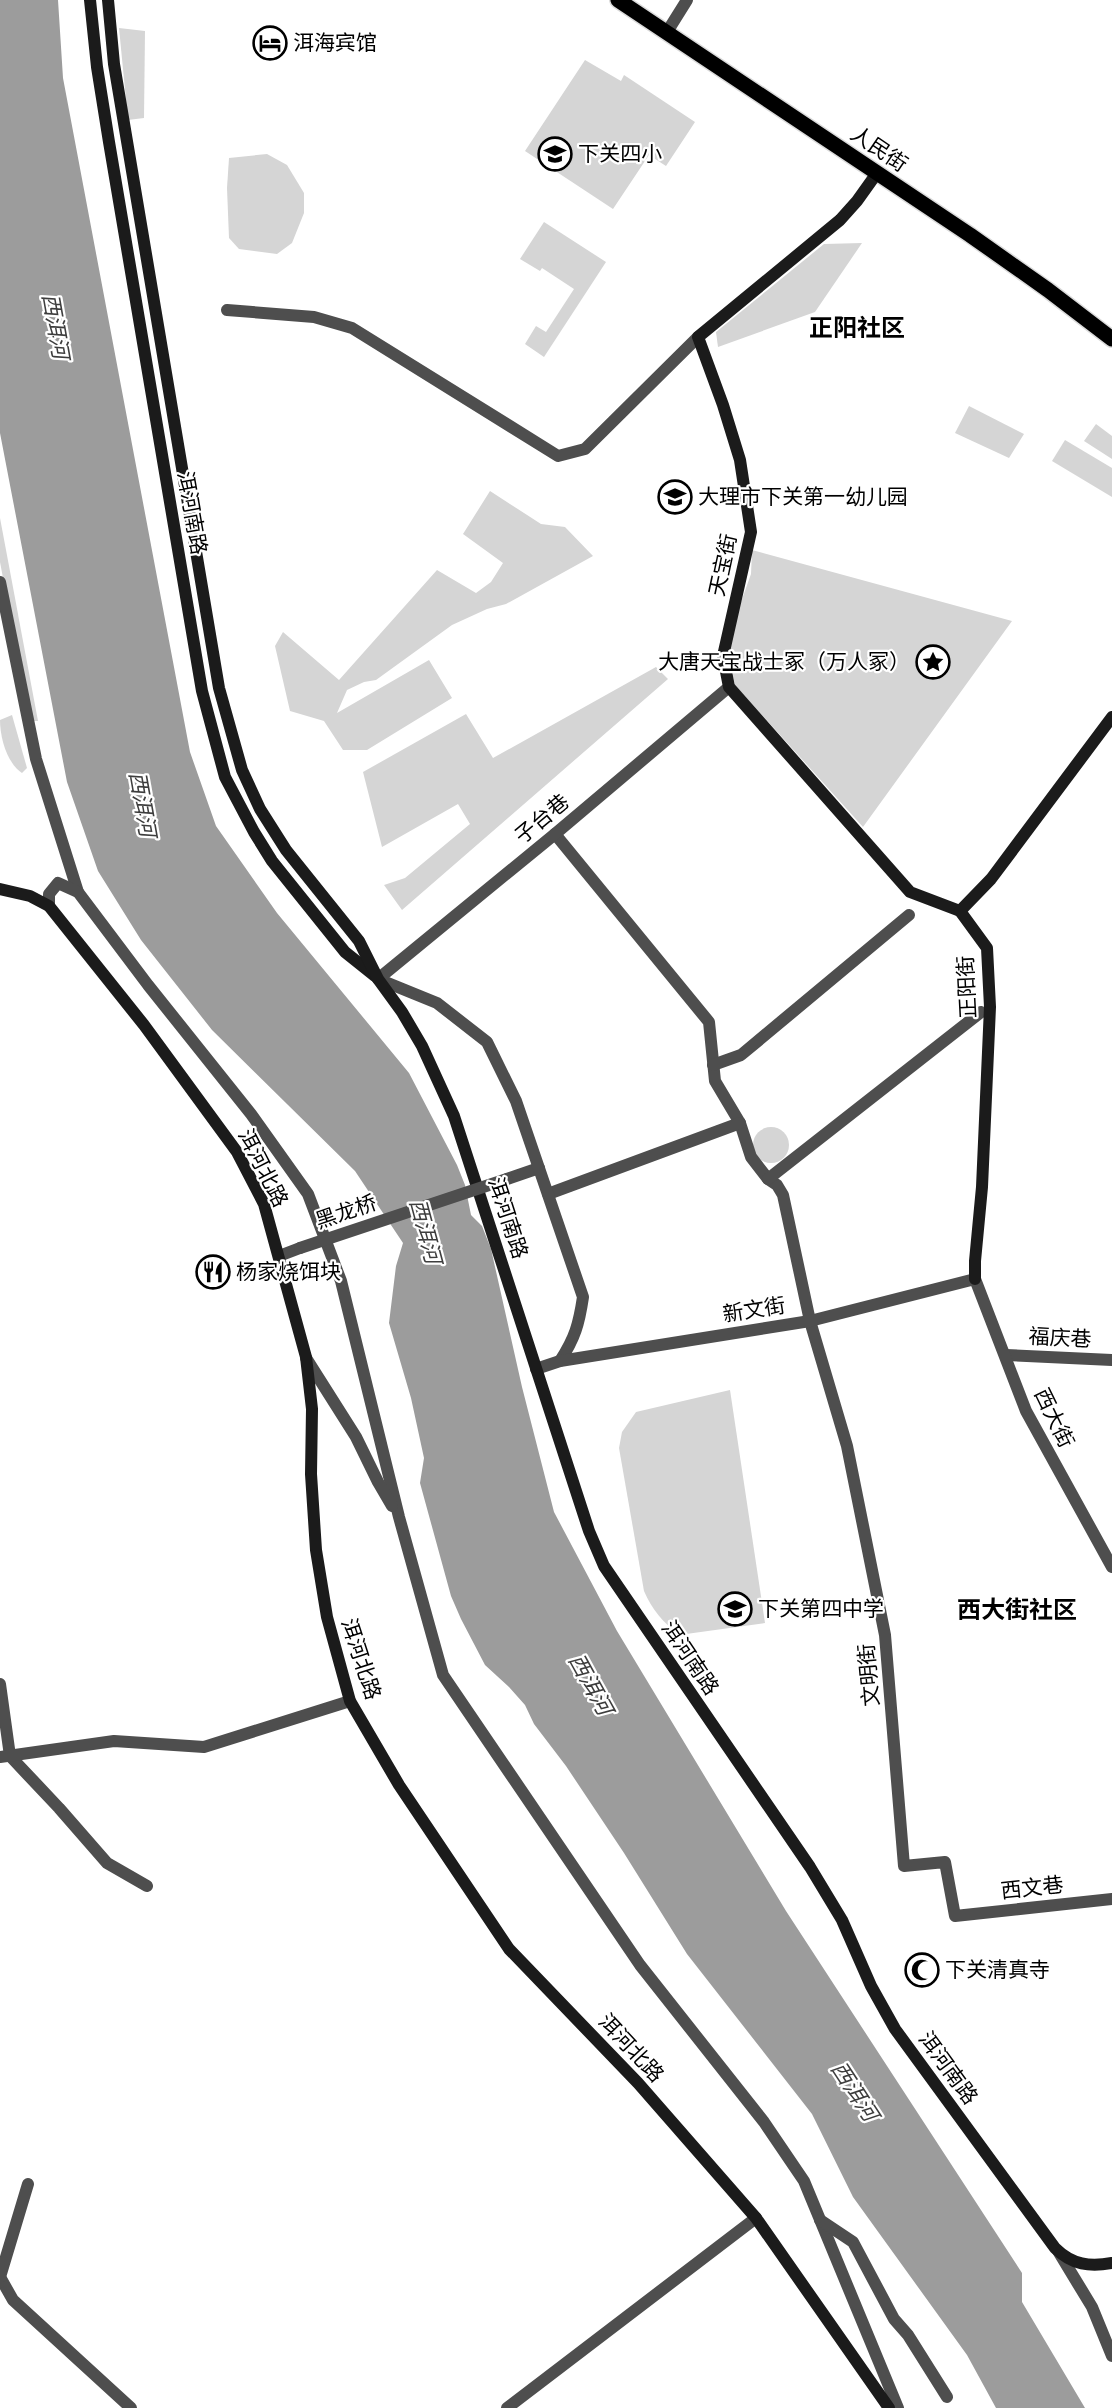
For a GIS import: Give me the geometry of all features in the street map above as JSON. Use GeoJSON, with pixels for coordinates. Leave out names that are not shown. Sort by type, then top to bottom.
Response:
{"type":"FeatureCollection","features":[{"type":"Feature","properties":{"kind":"main road","name":"洱河南路"},"geometry":{"type":"LineString","coordinates":[[90,0],[97,67],[113,165],[202,692],[214,741],[225,777],[244,818],[272,861],[345,952],[378,979]]}},
{"type":"Feature","properties":{"kind":"main road","name":"洱河南路"},"geometry":{"type":"LineString","coordinates":[[108,0],[114,64],[219,688],[242,770],[268,823],[286,850],[359,941],[378,979],[413,1030],[448,1100],[589,1531],[604,1566],[810,1867],[842,1920],[871,1986],[895,2029],[1055,2248],[1080,2264],[1112,2263]]}},
{"type":"Feature","properties":{"kind":"main road","name":"人民街"},"geometry":{"type":"LineString","coordinates":[[618,0],[999,255],[1112,339]]}},
{"type":"Feature","properties":{"kind":"main road"},"geometry":{"type":"LineString","coordinates":[[698,337],[840,220],[877,173]]}},
{"type":"Feature","properties":{"kind":"main road","name":"天宝街"},"geometry":{"type":"LineString","coordinates":[[698,337],[740,459],[751,531],[723,656],[729,687]]}},
{"type":"Feature","properties":{"kind":"main road"},"geometry":{"type":"LineString","coordinates":[[729,687],[910,892],[960,911],[991,879],[1112,717]]}},
{"type":"Feature","properties":{"kind":"main road","name":"洱河北路"},"geometry":{"type":"LineString","coordinates":[[0,889],[30,896],[50,906],[144,1025],[237,1152],[264,1204],[306,1358],[312,1409],[311,1474],[316,1550],[327,1617],[350,1701],[399,1785],[509,1949],[638,2083],[756,2218],[889,2408]]}},
{"type":"Feature","properties":{"kind":"main road","name":"正阳街"},"geometry":{"type":"LineString","coordinates":[[960,911],[987,948],[990,1007],[982,1187],[975,1279]]}},
{"type":"Feature","properties":{"kind":"street"},"geometry":{"type":"LineString","coordinates":[[667,32],[687,0]]}},
{"type":"Feature","properties":{"kind":"street"},"geometry":{"type":"LineString","coordinates":[[227,310],[314,317],[352,328],[558,456],[585,449],[698,337]]}},
{"type":"Feature","properties":{"kind":"street"},"geometry":{"type":"LineString","coordinates":[[0,582],[36,759],[78,892],[148,985],[251,1114],[308,1194],[340,1281],[399,1517],[443,1675],[640,1965],[764,2122],[804,2181],[898,2408]]}},
{"type":"Feature","properties":{"kind":"street","name":"子台巷"},"geometry":{"type":"LineString","coordinates":[[378,979],[729,687]]}},
{"type":"Feature","properties":{"kind":"street"},"geometry":{"type":"LineString","coordinates":[[555,834],[709,1022],[715,1081],[740,1123],[752,1157],[783,1195],[810,1321]]}},
{"type":"Feature","properties":{"kind":"street"},"geometry":{"type":"LineString","coordinates":[[50,906],[49,894],[58,883],[78,892]]}},
{"type":"Feature","properties":{"kind":"street"},"geometry":{"type":"LineString","coordinates":[[713,1065],[741,1055],[909,915]]}},
{"type":"Feature","properties":{"kind":"street"},"geometry":{"type":"LineString","coordinates":[[378,979],[437,1003],[487,1042],[516,1101],[583,1297],[574,1338],[560,1361]]}},
{"type":"Feature","properties":{"kind":"street"},"geometry":{"type":"LineString","coordinates":[[768,1179],[981,1012]]}},
{"type":"Feature","properties":{"kind":"street"},"geometry":{"type":"LineString","coordinates":[[548,1194],[740,1123]]}},
{"type":"Feature","properties":{"kind":"street","name":"黑龙桥"},"geometry":{"type":"LineString","coordinates":[[279,1256],[539,1168]]}},
{"type":"Feature","properties":{"kind":"street","name":"新文街"},"geometry":{"type":"LineString","coordinates":[[536,1369],[560,1361],[810,1321],[975,1279]]}},
{"type":"Feature","properties":{"kind":"street","name":"西大街"},"geometry":{"type":"LineString","coordinates":[[975,1279],[1026,1411],[1112,1567]]}},
{"type":"Feature","properties":{"kind":"street","name":"文明街"},"geometry":{"type":"LineString","coordinates":[[810,1321],[848,1446],[885,1635],[904,1866],[945,1862],[956,1916]]}},
{"type":"Feature","properties":{"kind":"street","name":"福庆巷"},"geometry":{"type":"LineString","coordinates":[[1006,1355],[1112,1360]]}},
{"type":"Feature","properties":{"kind":"street"},"geometry":{"type":"LineString","coordinates":[[306,1358],[356,1437],[378,1482],[399,1517]]}},
{"type":"Feature","properties":{"kind":"street"},"geometry":{"type":"LineString","coordinates":[[0,1684],[5,1756],[59,1808],[107,1863],[147,1886]]}},
{"type":"Feature","properties":{"kind":"street"},"geometry":{"type":"LineString","coordinates":[[5,1756],[114,1741],[204,1746],[350,1701]]}},
{"type":"Feature","properties":{"kind":"street","name":"西文巷"},"geometry":{"type":"LineString","coordinates":[[956,1916],[1112,1899]]}},
{"type":"Feature","properties":{"kind":"street"},"geometry":{"type":"LineString","coordinates":[[28,2184],[0,2277],[13,2300],[131,2408]]}},
{"type":"Feature","properties":{"kind":"street"},"geometry":{"type":"LineString","coordinates":[[507,2408],[756,2218]]}},
{"type":"Feature","properties":{"kind":"street"},"geometry":{"type":"LineString","coordinates":[[820,2220],[853,2242],[894,2319],[908,2335],[947,2397]]}},
{"type":"Feature","properties":{"kind":"street"},"geometry":{"type":"LineString","coordinates":[[1055,2248],[1092,2307],[1112,2356]]}},
{"type":"Feature","properties":{"kind":"shaded area"},"geometry":{"type":"Polygon","coordinates":[[[119,28],[145,31],[144,118],[128,120],[119,28]]]}},
{"type":"Feature","properties":{"kind":"shaded area"},"geometry":{"type":"Polygon","coordinates":[[[585,60],[621,81],[624,75],[695,122],[666,166],[649,155],[613,209],[525,151],[585,60]]]}},
{"type":"Feature","properties":{"kind":"shaded area"},"geometry":{"type":"Polygon","coordinates":[[[267,154],[287,165],[304,193],[304,213],[292,243],[277,254],[239,249],[229,238],[227,188],[229,158],[267,154]]]}},
{"type":"Feature","properties":{"kind":"shaded area"},"geometry":{"type":"Polygon","coordinates":[[[544,222],[606,262],[544,357],[525,344],[536,326],[546,332],[574,289],[542,268],[540,271],[520,259],[544,222]]]}},
{"type":"Feature","properties":{"kind":"shaded area"},"geometry":{"type":"Polygon","coordinates":[[[862,243],[815,312],[718,347],[716,332],[824,244],[862,243]]]}},
{"type":"Feature","properties":{"kind":"shaded area"},"geometry":{"type":"Polygon","coordinates":[[[969,406],[1024,434],[1009,458],[955,433],[969,406]]]}},
{"type":"Feature","properties":{"kind":"shaded area"},"geometry":{"type":"Polygon","coordinates":[[[1096,424],[1112,436],[1112,459],[1084,441],[1096,424]]]}},
{"type":"Feature","properties":{"kind":"shaded area"},"geometry":{"type":"Polygon","coordinates":[[[1065,440],[1112,468],[1112,497],[1052,461],[1065,440]]]}},
{"type":"Feature","properties":{"kind":"shaded area"},"geometry":{"type":"Polygon","coordinates":[[[490,491],[541,524],[565,527],[593,556],[506,604],[487,609],[452,625],[376,680],[364,682],[347,690],[337,713],[429,660],[452,698],[367,750],[343,750],[324,721],[290,711],[275,646],[283,632],[339,680],[437,570],[476,593],[491,582],[503,563],[463,534],[490,491]]]}},
{"type":"Feature","properties":{"kind":"shaded area"},"geometry":{"type":"Polygon","coordinates":[[[0,518],[38,721],[34,721],[27,707],[0,562],[0,518]]]}},
{"type":"Feature","properties":{"kind":"shaded area"},"geometry":{"type":"Polygon","coordinates":[[[752,550],[1012,621],[863,827],[735,685],[729,655],[736,616],[751,574],[752,550]]]}},
{"type":"Feature","properties":{"kind":"shaded area"},"geometry":{"type":"Polygon","coordinates":[[[656,667],[668,679],[402,910],[384,885],[405,878],[470,824],[458,804],[382,847],[363,772],[466,714],[493,758],[656,667]]]}},
{"type":"Feature","properties":{"kind":"shaded area"},"geometry":{"type":"Polygon","coordinates":[[[12,715],[27,768],[22,773],[8,757],[1,734],[0,720],[12,715]]]}},
{"type":"Feature","properties":{"kind":"shaded area"},"geometry":{"type":"Polygon","coordinates":[[[771,1127],[784,1132],[789,1145],[784,1158],[771,1163],[758,1158],[753,1145],[758,1132],[771,1127]]]}},
{"type":"Feature","properties":{"kind":"shaded area"},"geometry":{"type":"Polygon","coordinates":[[[730,1390],[765,1623],[679,1635],[659,1615],[644,1591],[619,1448],[622,1432],[636,1412],[730,1390]]]}},
{"type":"Feature","properties":{"kind":"water","name":"西洱河"},"geometry":{"type":"Polygon","coordinates":[[[0,0],[58,0],[63,78],[190,752],[216,826],[277,913],[409,1073],[457,1165],[465,1185],[471,1215],[482,1226],[491,1249],[522,1387],[554,1512],[617,1631],[786,1911],[1022,2273],[1022,2302],[1085,2408],[996,2408],[967,2355],[853,2197],[812,2114],[687,1954],[624,1853],[566,1766],[534,1724],[525,1705],[485,1665],[451,1596],[420,1483],[424,1458],[411,1398],[389,1323],[396,1266],[403,1243],[355,1171],[212,1030],[141,940],[98,871],[67,782],[0,433],[0,0]]]}},
{"type":"Feature","properties":{"kind":"place","name":"洱海宾馆"},"geometry":{"type":"Point","coordinates":[270,43]}},
{"type":"Feature","properties":{"kind":"place","name":"下关四小"},"geometry":{"type":"Point","coordinates":[555,154]}},
{"type":"Feature","properties":{"kind":"place","name":"大理市下关第一幼儿园"},"geometry":{"type":"Point","coordinates":[675,497]}},
{"type":"Feature","properties":{"kind":"place","name":"大唐天宝战士冢（万人冢）"},"geometry":{"type":"Point","coordinates":[933,662]}},
{"type":"Feature","properties":{"kind":"place","name":"杨家烧饵块"},"geometry":{"type":"Point","coordinates":[213,1272]}},
{"type":"Feature","properties":{"kind":"place","name":"下关第四中学"},"geometry":{"type":"Point","coordinates":[735,1609]}},
{"type":"Feature","properties":{"kind":"place","name":"下关清真寺"},"geometry":{"type":"Point","coordinates":[922,1970]}},
{"type":"Feature","properties":{"kind":"district","name":"正阳社区"},"geometry":{"type":"Point","coordinates":[857,328]}},
{"type":"Feature","properties":{"kind":"district","name":"西大街社区"},"geometry":{"type":"Point","coordinates":[1017,1610]}}]}
